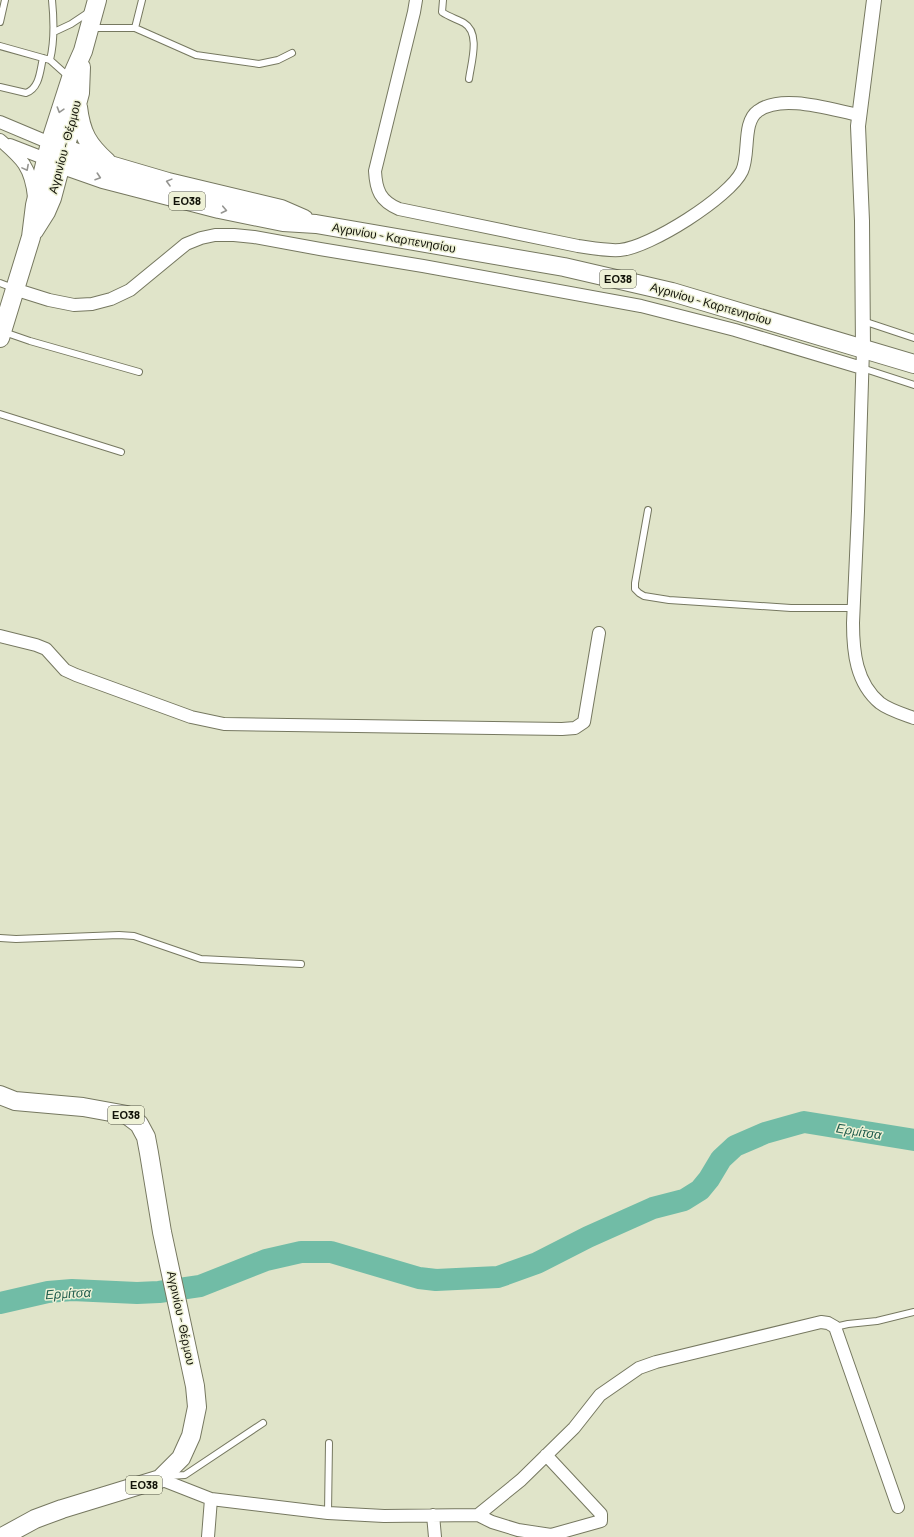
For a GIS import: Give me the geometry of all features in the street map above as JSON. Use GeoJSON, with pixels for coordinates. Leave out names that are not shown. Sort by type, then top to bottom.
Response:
{"type":"FeatureCollection","features":[{"type":"Feature","properties":{"kind":"main road","name":"Αγρινίου - Θέρμου"},"geometry":{"type":"LineString","coordinates":[[1,335],[7,286],[52,198],[56,154],[71,78],[83,51],[96,5]]}},
{"type":"Feature","properties":{"kind":"main road","name":"Αγρινίου - Θέρμου"},"geometry":{"type":"LineString","coordinates":[[31,237],[35,205],[80,93],[83,51]]}},
{"type":"Feature","properties":{"kind":"main road","name":"ΕΟ38"},"geometry":{"type":"LineString","coordinates":[[77,102],[79,120],[85,137],[95,151],[110,165]]}},
{"type":"Feature","properties":{"kind":"main road","name":"Αγρινίου - Καρπενησίου"},"geometry":{"type":"LineString","coordinates":[[56,154],[110,165],[168,182],[281,209],[316,224]]}},
{"type":"Feature","properties":{"kind":"main road","name":"Αγρινίου - Καρπενησίου"},"geometry":{"type":"LineString","coordinates":[[56,154],[159,194],[219,209],[283,222],[316,224],[564,266],[672,292],[914,364]]}},
{"type":"Feature","properties":{"kind":"main road","name":"Αγρινίου - Θέρμου"},"geometry":{"type":"LineString","coordinates":[[0,1095],[15,1101],[83,1107],[127,1115],[139,1124],[146,1137],[162,1232],[195,1386],[197,1408],[196,1419],[188,1444],[181,1458],[163,1478]]}},
{"type":"Feature","properties":{"kind":"main road","name":"ΕΟ38"},"geometry":{"type":"LineString","coordinates":[[2,1537],[35,1519],[62,1508],[163,1478]]}},
{"type":"Feature","properties":{"kind":"street"},"geometry":{"type":"LineString","coordinates":[[416,0],[375,171],[376,186],[382,197],[390,205],[399,209],[602,250],[621,250],[636,247],[657,237],[699,212],[732,185],[742,171],[745,162],[749,126],[754,115],[758,111],[772,105],[792,103],[859,115]]}},
{"type":"Feature","properties":{"kind":"street"},"geometry":{"type":"LineString","coordinates":[[874,0],[859,115],[863,349],[853,639],[857,667],[870,693],[881,704],[914,718]]}},
{"type":"Feature","properties":{"kind":"street"},"geometry":{"type":"LineString","coordinates":[[0,122],[56,154]]}},
{"type":"Feature","properties":{"kind":"street"},"geometry":{"type":"LineString","coordinates":[[0,140],[56,154]]}},
{"type":"Feature","properties":{"kind":"street"},"geometry":{"type":"LineString","coordinates":[[0,140],[21,158],[29,171],[33,185],[35,205]]}},
{"type":"Feature","properties":{"kind":"street"},"geometry":{"type":"LineString","coordinates":[[7,286],[48,300],[74,305],[92,304],[111,299],[130,290],[186,244],[201,238],[215,235],[234,235],[254,237],[423,266],[642,306],[735,330],[862,368]]}},
{"type":"Feature","properties":{"kind":"street"},"geometry":{"type":"LineString","coordinates":[[0,636],[46,649],[65,670],[76,675],[191,717],[224,724],[562,729],[575,728],[584,722],[599,633]]}},
{"type":"Feature","properties":{"kind":"street"},"geometry":{"type":"LineString","coordinates":[[478,1515],[521,1480],[574,1428],[600,1395],[639,1368],[656,1362],[821,1322],[828,1323],[835,1327],[898,1507]]}},
{"type":"Feature","properties":{"kind":"street"},"geometry":{"type":"LineString","coordinates":[[163,1478],[211,1499],[328,1513],[384,1516],[478,1515],[492,1522],[518,1530],[551,1536],[600,1521],[602,1518],[601,1514],[546,1455]]}},
{"type":"Feature","properties":{"kind":"street"},"geometry":{"type":"LineString","coordinates":[[208,1537],[211,1499]]}},
{"type":"Feature","properties":{"kind":"street"},"geometry":{"type":"LineString","coordinates":[[433,1515],[435,1537]]}},
{"type":"Feature","properties":{"kind":"lane"},"geometry":{"type":"LineString","coordinates":[[0,22],[5,0]]}},
{"type":"Feature","properties":{"kind":"lane"},"geometry":{"type":"LineString","coordinates":[[0,87],[26,93],[31,91],[36,85],[54,32],[52,0]]}},
{"type":"Feature","properties":{"kind":"lane"},"geometry":{"type":"LineString","coordinates":[[135,28],[142,0]]}},
{"type":"Feature","properties":{"kind":"lane"},"geometry":{"type":"LineString","coordinates":[[443,0],[442,12],[464,23],[470,28],[474,38],[469,79]]}},
{"type":"Feature","properties":{"kind":"lane"},"geometry":{"type":"LineString","coordinates":[[54,32],[71,24],[96,5]]}},
{"type":"Feature","properties":{"kind":"lane"},"geometry":{"type":"LineString","coordinates":[[89,28],[135,28],[196,55],[259,64],[278,60],[292,53]]}},
{"type":"Feature","properties":{"kind":"lane"},"geometry":{"type":"LineString","coordinates":[[0,46],[46,59],[71,78]]}},
{"type":"Feature","properties":{"kind":"lane"},"geometry":{"type":"LineString","coordinates":[[863,321],[914,338]]}},
{"type":"Feature","properties":{"kind":"lane"},"geometry":{"type":"LineString","coordinates":[[1,335],[30,341],[139,372]]}},
{"type":"Feature","properties":{"kind":"lane"},"geometry":{"type":"LineString","coordinates":[[862,368],[914,385]]}},
{"type":"Feature","properties":{"kind":"lane"},"geometry":{"type":"LineString","coordinates":[[0,414],[120,452]]}},
{"type":"Feature","properties":{"kind":"lane"},"geometry":{"type":"LineString","coordinates":[[648,510],[635,583],[635,589],[644,596],[669,600],[791,608],[854,608]]}},
{"type":"Feature","properties":{"kind":"lane"},"geometry":{"type":"LineString","coordinates":[[0,938],[16,939],[119,935],[134,936],[201,959],[300,964]]}},
{"type":"Feature","properties":{"kind":"lane"},"geometry":{"type":"LineString","coordinates":[[835,1327],[878,1321],[914,1312]]}},
{"type":"Feature","properties":{"kind":"lane"},"geometry":{"type":"LineString","coordinates":[[163,1478],[185,1475],[263,1423]]}},
{"type":"Feature","properties":{"kind":"lane"},"geometry":{"type":"LineString","coordinates":[[328,1513],[329,1443]]}},
{"type":"Feature","properties":{"kind":"waterway","name":"Ερμίτσα"},"geometry":{"type":"LineString","coordinates":[[0,1303],[48,1292],[72,1290],[137,1293],[159,1292],[200,1286],[266,1260],[301,1252],[331,1252],[419,1278],[436,1280],[498,1277],[537,1263],[588,1237],[653,1208],[684,1200],[700,1190],[709,1179],[721,1159],[735,1146],[765,1133],[804,1122],[914,1140]]}}]}
